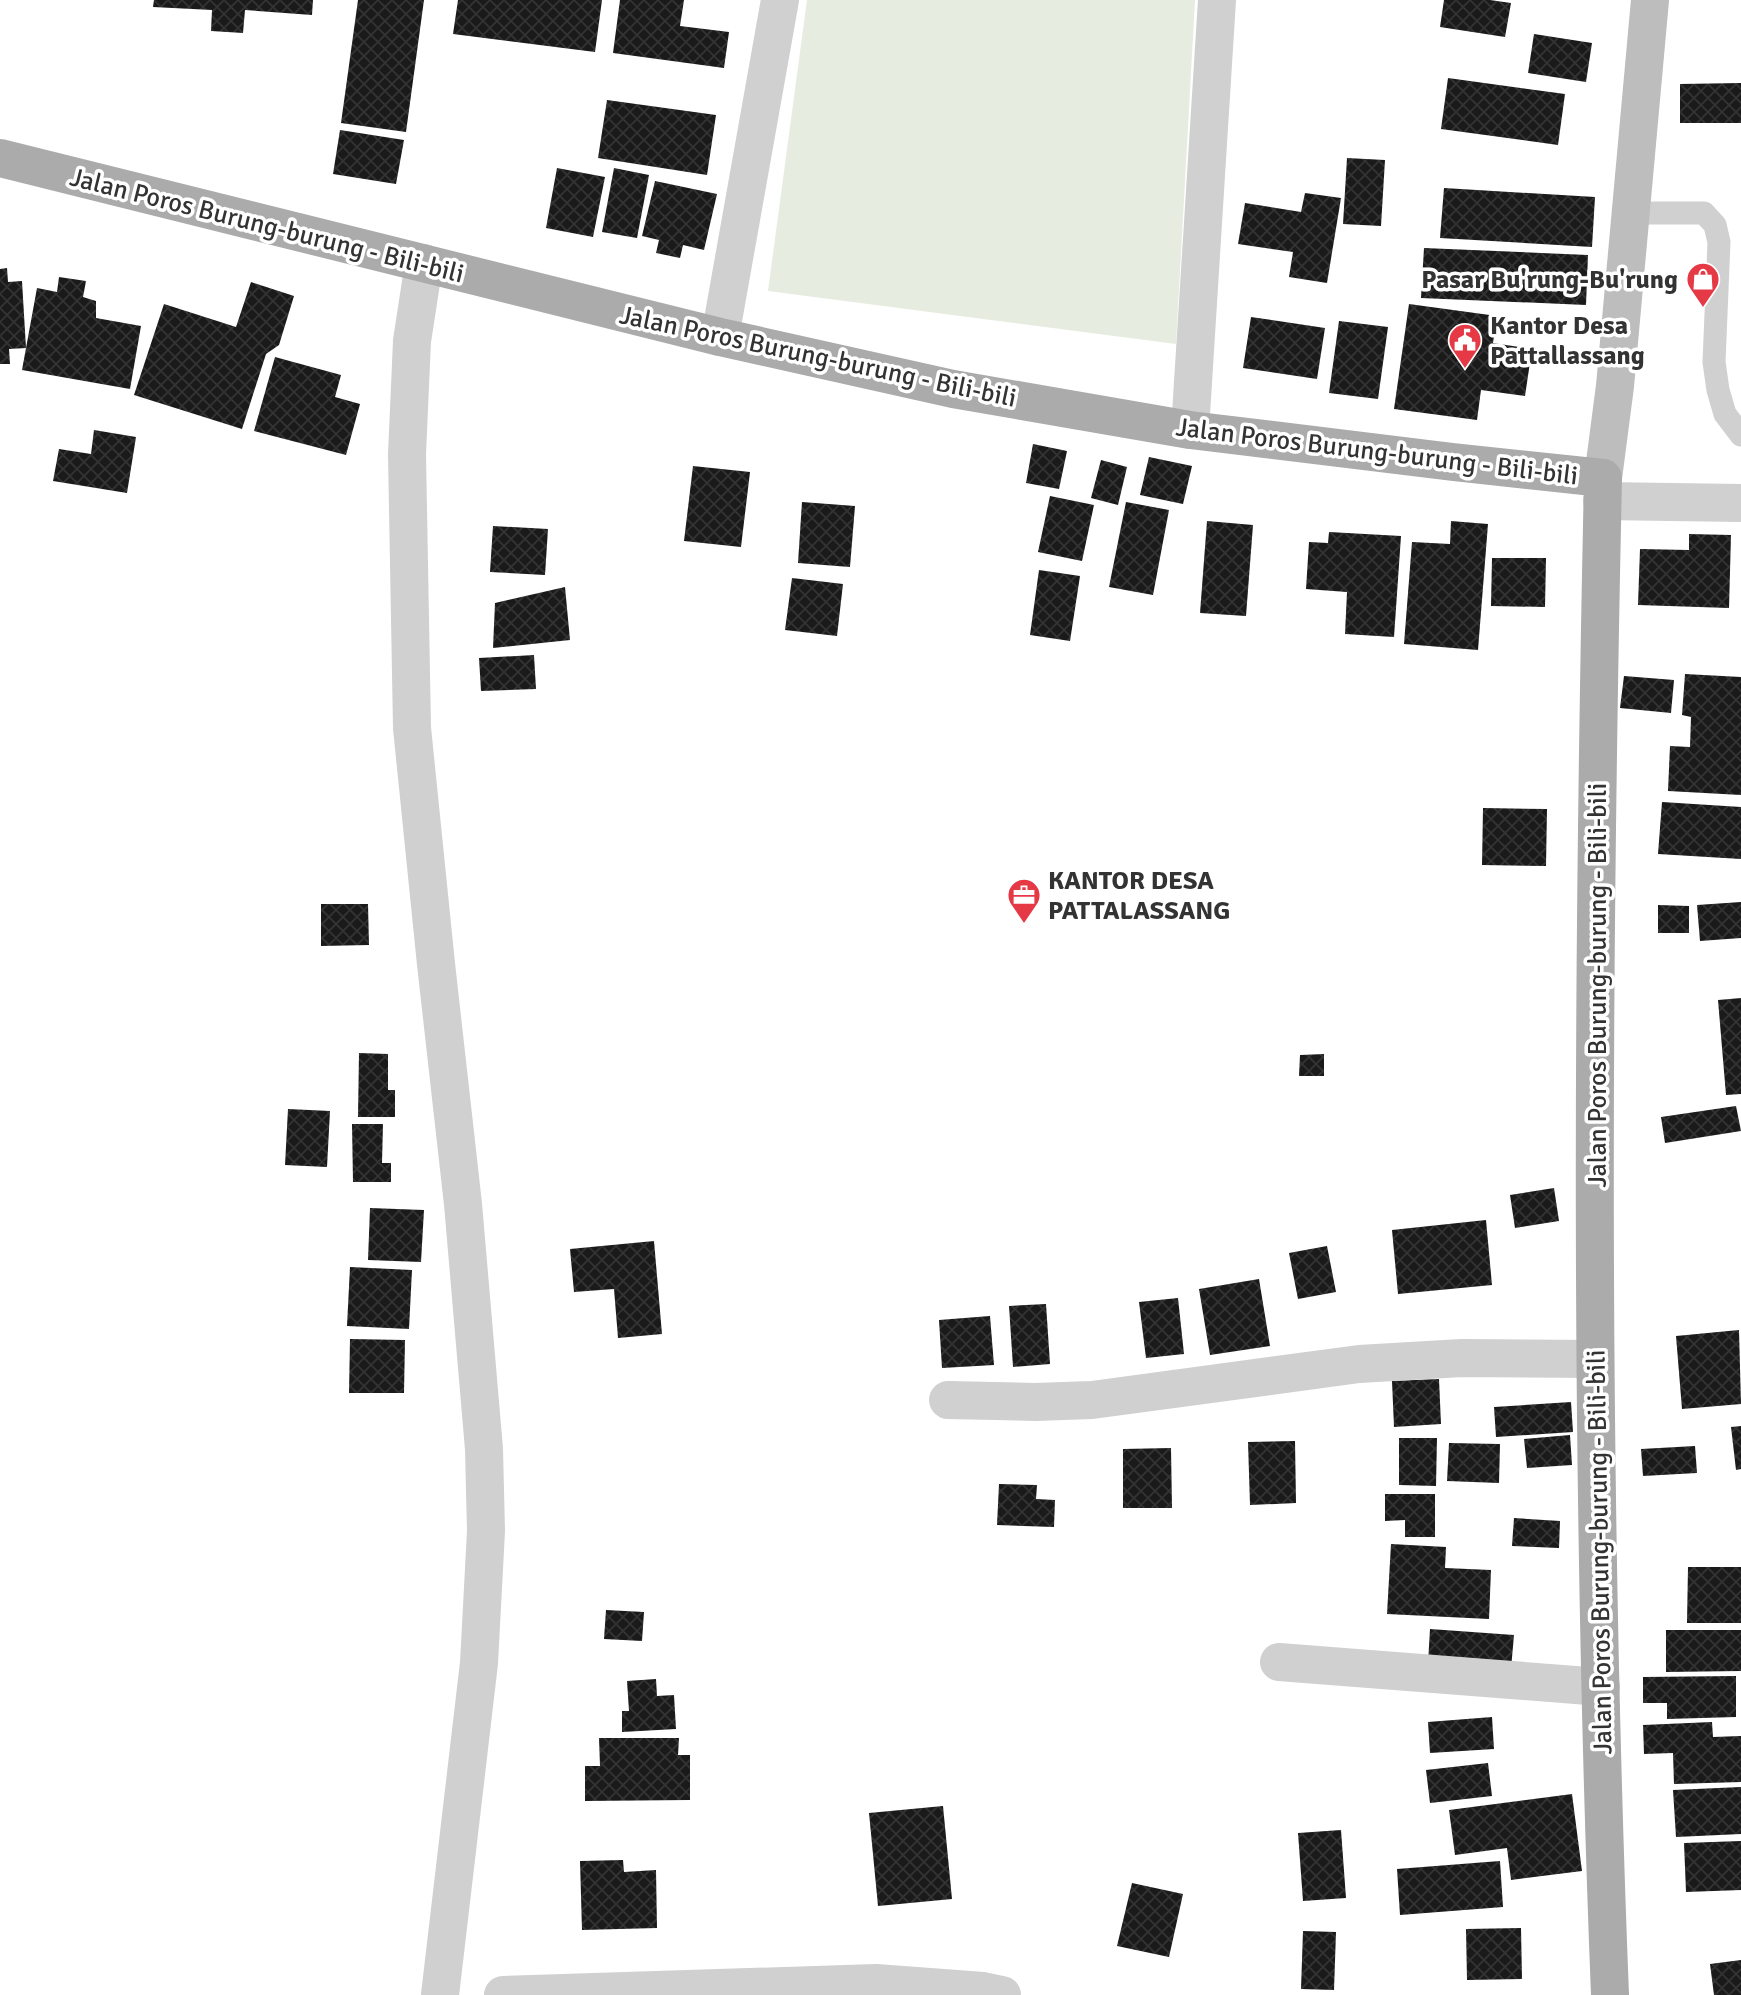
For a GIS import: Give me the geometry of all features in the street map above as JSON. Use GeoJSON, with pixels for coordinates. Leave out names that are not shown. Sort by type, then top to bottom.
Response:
{"type":"FeatureCollection","features":[{"type":"Feature","properties":{"kind":"main road"},"geometry":{"type":"LineString","coordinates":[[1603,490],[1650,0]]}},
{"type":"Feature","properties":{"kind":"main road","name":"Jalan Poros Burung-burung - Bili-bili"},"geometry":{"type":"LineString","coordinates":[[0,158],[720,337],[953,389],[1190,430],[1453,462],[1603,490],[1594,1013],[1595,1359],[1610,1995]]}},
{"type":"Feature","properties":{"kind":"street"},"geometry":{"type":"LineString","coordinates":[[720,337],[780,0]]}},
{"type":"Feature","properties":{"kind":"street"},"geometry":{"type":"LineString","coordinates":[[1190,430],[1217,0]]}},
{"type":"Feature","properties":{"kind":"street"},"geometry":{"type":"LineString","coordinates":[[424,263],[412,341],[407,454],[412,728],[463,1203],[484,1449],[486,1531],[479,1663],[440,1995]]}},
{"type":"Feature","properties":{"kind":"street"},"geometry":{"type":"LineString","coordinates":[[1603,490],[1741,503]]}},
{"type":"Feature","properties":{"kind":"street"},"geometry":{"type":"LineString","coordinates":[[948,1400],[1092,1401],[1371,1363],[1462,1358],[1595,1359]]}},
{"type":"Feature","properties":{"kind":"street"},"geometry":{"type":"LineString","coordinates":[[1279,1662],[1601,1687]]}},
{"type":"Feature","properties":{"kind":"street"},"geometry":{"type":"LineString","coordinates":[[503,1995],[876,1983],[983,1991],[1002,1995]]}},
{"type":"Feature","properties":{"kind":"lane"},"geometry":{"type":"LineString","coordinates":[[1630,213],[1704,214],[1715,225],[1719,242],[1714,362],[1718,390],[1726,414],[1741,435]]}},
{"type":"Feature","properties":{"kind":"shaded area"},"geometry":{"type":"Polygon","coordinates":[[[807,0],[1195,0],[1176,344],[768,291],[807,0]]]}},
{"type":"Feature","properties":{"kind":"building"},"geometry":{"type":"Polygon","coordinates":[[[154,0],[313,0],[312,15],[245,10],[243,33],[211,31],[212,10],[153,7],[154,0]]]}},
{"type":"Feature","properties":{"kind":"building"},"geometry":{"type":"Polygon","coordinates":[[[358,0],[424,0],[406,132],[341,123],[358,0]]]}},
{"type":"Feature","properties":{"kind":"building"},"geometry":{"type":"Polygon","coordinates":[[[458,0],[602,0],[595,52],[453,34],[458,0]]]}},
{"type":"Feature","properties":{"kind":"building"},"geometry":{"type":"Polygon","coordinates":[[[620,0],[684,0],[680,26],[729,32],[724,68],[613,53],[620,0]]]}},
{"type":"Feature","properties":{"kind":"building"},"geometry":{"type":"Polygon","coordinates":[[[1444,0],[1511,3],[1505,37],[1440,27],[1444,0]]]}},
{"type":"Feature","properties":{"kind":"building"},"geometry":{"type":"Polygon","coordinates":[[[1534,34],[1592,43],[1586,82],[1528,73],[1534,34]]]}},
{"type":"Feature","properties":{"kind":"building"},"geometry":{"type":"Polygon","coordinates":[[[1448,78],[1565,94],[1558,145],[1441,129],[1448,78]]]}},
{"type":"Feature","properties":{"kind":"building"},"geometry":{"type":"Polygon","coordinates":[[[1741,83],[1741,123],[1680,123],[1680,84],[1741,83]]]}},
{"type":"Feature","properties":{"kind":"building"},"geometry":{"type":"Polygon","coordinates":[[[607,100],[716,115],[707,175],[598,158],[607,100]]]}},
{"type":"Feature","properties":{"kind":"building"},"geometry":{"type":"Polygon","coordinates":[[[340,130],[404,140],[396,184],[333,174],[340,130]]]}},
{"type":"Feature","properties":{"kind":"building"},"geometry":{"type":"Polygon","coordinates":[[[1347,158],[1385,160],[1381,226],[1343,224],[1347,158]]]}},
{"type":"Feature","properties":{"kind":"building"},"geometry":{"type":"Polygon","coordinates":[[[557,168],[605,177],[593,237],[546,228],[557,168]]]}},
{"type":"Feature","properties":{"kind":"building"},"geometry":{"type":"Polygon","coordinates":[[[614,168],[649,175],[637,238],[602,232],[614,168]]]}},
{"type":"Feature","properties":{"kind":"building"},"geometry":{"type":"Polygon","coordinates":[[[655,181],[717,194],[704,250],[683,245],[680,258],[656,253],[659,240],[642,236],[655,181]]]}},
{"type":"Feature","properties":{"kind":"building"},"geometry":{"type":"Polygon","coordinates":[[[1444,188],[1595,197],[1592,247],[1440,238],[1444,188]]]}},
{"type":"Feature","properties":{"kind":"building"},"geometry":{"type":"Polygon","coordinates":[[[1305,193],[1341,198],[1327,283],[1289,277],[1293,252],[1238,244],[1245,203],[1301,212],[1305,193]]]}},
{"type":"Feature","properties":{"kind":"building"},"geometry":{"type":"Polygon","coordinates":[[[1424,248],[1588,255],[1586,305],[1421,298],[1424,248]]]}},
{"type":"Feature","properties":{"kind":"building"},"geometry":{"type":"Polygon","coordinates":[[[7,268],[8,282],[22,281],[26,348],[9,349],[10,364],[0,364],[0,269],[7,268]]]}},
{"type":"Feature","properties":{"kind":"building"},"geometry":{"type":"Polygon","coordinates":[[[59,277],[86,281],[83,297],[96,301],[96,318],[141,326],[130,389],[22,370],[37,288],[57,292],[59,277]]]}},
{"type":"Feature","properties":{"kind":"building"},"geometry":{"type":"Polygon","coordinates":[[[251,282],[294,296],[279,345],[266,354],[242,429],[134,395],[164,304],[236,327],[251,282]]]}},
{"type":"Feature","properties":{"kind":"building","name":"Kantor Desa Pattallassang"},"geometry":{"type":"Polygon","coordinates":[[[1409,304],[1497,316],[1493,343],[1532,349],[1525,396],[1481,390],[1477,420],[1394,409],[1409,304]]]}},
{"type":"Feature","properties":{"kind":"building"},"geometry":{"type":"Polygon","coordinates":[[[1251,317],[1325,328],[1317,379],[1243,368],[1251,317]]]}},
{"type":"Feature","properties":{"kind":"building"},"geometry":{"type":"Polygon","coordinates":[[[1339,321],[1388,327],[1378,399],[1329,393],[1339,321]]]}},
{"type":"Feature","properties":{"kind":"building"},"geometry":{"type":"Polygon","coordinates":[[[275,357],[341,375],[335,397],[360,404],[346,455],[254,431],[275,357]]]}},
{"type":"Feature","properties":{"kind":"building"},"geometry":{"type":"Polygon","coordinates":[[[94,430],[136,437],[127,493],[53,481],[59,449],[91,454],[94,430]]]}},
{"type":"Feature","properties":{"kind":"building"},"geometry":{"type":"Polygon","coordinates":[[[1033,444],[1067,451],[1059,489],[1026,483],[1033,444]]]}},
{"type":"Feature","properties":{"kind":"building"},"geometry":{"type":"Polygon","coordinates":[[[1149,457],[1192,466],[1183,504],[1140,495],[1149,457]]]}},
{"type":"Feature","properties":{"kind":"building"},"geometry":{"type":"Polygon","coordinates":[[[1101,460],[1127,467],[1118,505],[1091,498],[1101,460]]]}},
{"type":"Feature","properties":{"kind":"building"},"geometry":{"type":"Polygon","coordinates":[[[693,466],[750,472],[741,547],[684,541],[693,466]]]}},
{"type":"Feature","properties":{"kind":"building"},"geometry":{"type":"Polygon","coordinates":[[[1050,496],[1094,505],[1082,561],[1038,552],[1050,496]]]}},
{"type":"Feature","properties":{"kind":"building"},"geometry":{"type":"Polygon","coordinates":[[[802,502],[855,506],[850,567],[798,563],[802,502]]]}},
{"type":"Feature","properties":{"kind":"building"},"geometry":{"type":"Polygon","coordinates":[[[1126,502],[1169,510],[1153,595],[1109,587],[1126,502]]]}},
{"type":"Feature","properties":{"kind":"building"},"geometry":{"type":"Polygon","coordinates":[[[1207,521],[1253,525],[1246,616],[1200,613],[1207,521]]]}},
{"type":"Feature","properties":{"kind":"building"},"geometry":{"type":"Polygon","coordinates":[[[1451,521],[1488,524],[1478,650],[1404,644],[1412,542],[1450,544],[1451,521]]]}},
{"type":"Feature","properties":{"kind":"building"},"geometry":{"type":"Polygon","coordinates":[[[493,526],[548,529],[545,575],[490,572],[493,526]]]}},
{"type":"Feature","properties":{"kind":"building"},"geometry":{"type":"Polygon","coordinates":[[[1329,532],[1401,536],[1394,637],[1345,634],[1347,592],[1306,589],[1309,542],[1328,543],[1329,532]]]}},
{"type":"Feature","properties":{"kind":"building"},"geometry":{"type":"Polygon","coordinates":[[[1689,534],[1731,535],[1729,608],[1638,605],[1640,549],[1689,550],[1689,534]]]}},
{"type":"Feature","properties":{"kind":"building"},"geometry":{"type":"Polygon","coordinates":[[[1492,558],[1546,558],[1545,607],[1491,606],[1492,558]]]}},
{"type":"Feature","properties":{"kind":"building"},"geometry":{"type":"Polygon","coordinates":[[[1039,570],[1080,576],[1070,641],[1030,635],[1039,570]]]}},
{"type":"Feature","properties":{"kind":"building"},"geometry":{"type":"Polygon","coordinates":[[[792,578],[843,584],[837,636],[785,630],[792,578]]]}},
{"type":"Feature","properties":{"kind":"building"},"geometry":{"type":"Polygon","coordinates":[[[565,587],[570,640],[493,648],[495,603],[565,587]]]}},
{"type":"Feature","properties":{"kind":"building"},"geometry":{"type":"Polygon","coordinates":[[[534,655],[536,689],[481,691],[479,658],[534,655]]]}},
{"type":"Feature","properties":{"kind":"building"},"geometry":{"type":"Polygon","coordinates":[[[1685,674],[1741,677],[1741,795],[1668,791],[1670,746],[1690,747],[1691,717],[1682,715],[1685,674]]]}},
{"type":"Feature","properties":{"kind":"building"},"geometry":{"type":"Polygon","coordinates":[[[1624,676],[1674,680],[1671,713],[1620,708],[1624,676]]]}},
{"type":"Feature","properties":{"kind":"building"},"geometry":{"type":"Polygon","coordinates":[[[1662,802],[1741,807],[1741,859],[1658,854],[1662,802]]]}},
{"type":"Feature","properties":{"kind":"building"},"geometry":{"type":"Polygon","coordinates":[[[1483,808],[1547,809],[1546,866],[1482,865],[1483,808]]]}},
{"type":"Feature","properties":{"kind":"building"},"geometry":{"type":"Polygon","coordinates":[[[1741,902],[1741,938],[1700,941],[1697,905],[1741,902]]]}},
{"type":"Feature","properties":{"kind":"building"},"geometry":{"type":"Polygon","coordinates":[[[321,904],[368,904],[369,945],[321,946],[321,904]]]}},
{"type":"Feature","properties":{"kind":"building"},"geometry":{"type":"Polygon","coordinates":[[[1658,905],[1689,906],[1689,933],[1658,933],[1658,905]]]}},
{"type":"Feature","properties":{"kind":"building"},"geometry":{"type":"Polygon","coordinates":[[[1741,998],[1741,1094],[1726,1095],[1718,1000],[1741,998]]]}},
{"type":"Feature","properties":{"kind":"building"},"geometry":{"type":"Polygon","coordinates":[[[359,1053],[388,1054],[388,1090],[395,1090],[395,1117],[358,1117],[359,1053]]]}},
{"type":"Feature","properties":{"kind":"building"},"geometry":{"type":"Polygon","coordinates":[[[1324,1054],[1324,1076],[1299,1076],[1300,1055],[1324,1054]]]}},
{"type":"Feature","properties":{"kind":"building"},"geometry":{"type":"Polygon","coordinates":[[[1736,1106],[1741,1131],[1665,1143],[1661,1117],[1736,1106]]]}},
{"type":"Feature","properties":{"kind":"building"},"geometry":{"type":"Polygon","coordinates":[[[288,1109],[330,1111],[327,1167],[285,1165],[288,1109]]]}},
{"type":"Feature","properties":{"kind":"building"},"geometry":{"type":"Polygon","coordinates":[[[352,1124],[383,1124],[382,1163],[391,1163],[391,1182],[353,1182],[352,1124]]]}},
{"type":"Feature","properties":{"kind":"building"},"geometry":{"type":"Polygon","coordinates":[[[1554,1188],[1559,1221],[1515,1228],[1510,1195],[1554,1188]]]}},
{"type":"Feature","properties":{"kind":"building"},"geometry":{"type":"Polygon","coordinates":[[[370,1208],[424,1210],[421,1262],[368,1260],[370,1208]]]}},
{"type":"Feature","properties":{"kind":"building"},"geometry":{"type":"Polygon","coordinates":[[[1486,1220],[1492,1285],[1398,1294],[1392,1230],[1486,1220]]]}},
{"type":"Feature","properties":{"kind":"building"},"geometry":{"type":"Polygon","coordinates":[[[654,1241],[662,1334],[618,1338],[614,1289],[574,1292],[570,1249],[654,1241]]]}},
{"type":"Feature","properties":{"kind":"building"},"geometry":{"type":"Polygon","coordinates":[[[1327,1246],[1336,1292],[1298,1299],[1289,1253],[1327,1246]]]}},
{"type":"Feature","properties":{"kind":"building"},"geometry":{"type":"Polygon","coordinates":[[[350,1267],[412,1270],[409,1329],[347,1326],[350,1267]]]}},
{"type":"Feature","properties":{"kind":"building"},"geometry":{"type":"Polygon","coordinates":[[[1259,1279],[1270,1346],[1210,1355],[1199,1289],[1259,1279]]]}},
{"type":"Feature","properties":{"kind":"building"},"geometry":{"type":"Polygon","coordinates":[[[1178,1298],[1184,1354],[1146,1358],[1139,1302],[1178,1298]]]}},
{"type":"Feature","properties":{"kind":"building"},"geometry":{"type":"Polygon","coordinates":[[[1046,1304],[1050,1364],[1013,1367],[1009,1306],[1046,1304]]]}},
{"type":"Feature","properties":{"kind":"building"},"geometry":{"type":"Polygon","coordinates":[[[990,1316],[994,1365],[942,1368],[939,1320],[990,1316]]]}},
{"type":"Feature","properties":{"kind":"building"},"geometry":{"type":"Polygon","coordinates":[[[1739,1330],[1741,1404],[1682,1409],[1676,1336],[1739,1330]]]}},
{"type":"Feature","properties":{"kind":"building"},"geometry":{"type":"Polygon","coordinates":[[[350,1339],[405,1340],[404,1393],[349,1393],[350,1339]]]}},
{"type":"Feature","properties":{"kind":"building"},"geometry":{"type":"Polygon","coordinates":[[[1439,1379],[1441,1424],[1394,1427],[1392,1381],[1439,1379]]]}},
{"type":"Feature","properties":{"kind":"building"},"geometry":{"type":"Polygon","coordinates":[[[1571,1402],[1573,1432],[1496,1437],[1494,1407],[1571,1402]]]}},
{"type":"Feature","properties":{"kind":"building"},"geometry":{"type":"Polygon","coordinates":[[[1741,1426],[1741,1469],[1736,1470],[1731,1427],[1741,1426]]]}},
{"type":"Feature","properties":{"kind":"building"},"geometry":{"type":"Polygon","coordinates":[[[1570,1435],[1572,1465],[1527,1468],[1524,1439],[1570,1435]]]}},
{"type":"Feature","properties":{"kind":"building"},"geometry":{"type":"Polygon","coordinates":[[[1399,1438],[1437,1438],[1436,1486],[1399,1485],[1399,1438]]]}},
{"type":"Feature","properties":{"kind":"building"},"geometry":{"type":"Polygon","coordinates":[[[1295,1441],[1296,1503],[1250,1505],[1248,1442],[1295,1441]]]}},
{"type":"Feature","properties":{"kind":"building"},"geometry":{"type":"Polygon","coordinates":[[[1449,1443],[1500,1444],[1499,1483],[1447,1481],[1449,1443]]]}},
{"type":"Feature","properties":{"kind":"building"},"geometry":{"type":"Polygon","coordinates":[[[1695,1446],[1697,1473],[1643,1476],[1641,1449],[1695,1446]]]}},
{"type":"Feature","properties":{"kind":"building"},"geometry":{"type":"Polygon","coordinates":[[[1171,1448],[1172,1508],[1123,1508],[1123,1449],[1171,1448]]]}},
{"type":"Feature","properties":{"kind":"building"},"geometry":{"type":"Polygon","coordinates":[[[999,1484],[1037,1485],[1036,1499],[1055,1500],[1054,1527],[997,1525],[999,1484]]]}},
{"type":"Feature","properties":{"kind":"building"},"geometry":{"type":"Polygon","coordinates":[[[1385,1494],[1435,1494],[1435,1537],[1405,1537],[1405,1520],[1385,1521],[1385,1494]]]}},
{"type":"Feature","properties":{"kind":"building"},"geometry":{"type":"Polygon","coordinates":[[[1514,1518],[1560,1521],[1559,1548],[1512,1546],[1514,1518]]]}},
{"type":"Feature","properties":{"kind":"building"},"geometry":{"type":"Polygon","coordinates":[[[1391,1544],[1446,1547],[1445,1568],[1491,1570],[1489,1619],[1387,1614],[1391,1544]]]}},
{"type":"Feature","properties":{"kind":"building"},"geometry":{"type":"Polygon","coordinates":[[[1688,1567],[1741,1567],[1741,1623],[1687,1623],[1688,1567]]]}},
{"type":"Feature","properties":{"kind":"building"},"geometry":{"type":"Polygon","coordinates":[[[606,1610],[644,1612],[642,1641],[604,1639],[606,1610]]]}},
{"type":"Feature","properties":{"kind":"building"},"geometry":{"type":"Polygon","coordinates":[[[1430,1629],[1514,1635],[1511,1669],[1428,1663],[1430,1629]]]}},
{"type":"Feature","properties":{"kind":"building"},"geometry":{"type":"Polygon","coordinates":[[[1666,1630],[1741,1630],[1741,1671],[1666,1672],[1666,1630]]]}},
{"type":"Feature","properties":{"kind":"building"},"geometry":{"type":"Polygon","coordinates":[[[1736,1676],[1736,1717],[1667,1719],[1667,1703],[1643,1703],[1643,1677],[1736,1676]]]}},
{"type":"Feature","properties":{"kind":"building"},"geometry":{"type":"Polygon","coordinates":[[[656,1679],[657,1696],[674,1695],[676,1729],[622,1732],[622,1711],[629,1711],[627,1681],[656,1679]]]}},
{"type":"Feature","properties":{"kind":"building"},"geometry":{"type":"Polygon","coordinates":[[[1492,1717],[1494,1749],[1430,1753],[1428,1722],[1492,1717]]]}},
{"type":"Feature","properties":{"kind":"building"},"geometry":{"type":"Polygon","coordinates":[[[1712,1722],[1713,1737],[1741,1736],[1741,1782],[1674,1784],[1673,1753],[1644,1754],[1643,1725],[1712,1722]]]}},
{"type":"Feature","properties":{"kind":"building"},"geometry":{"type":"Polygon","coordinates":[[[599,1738],[679,1738],[678,1755],[690,1755],[690,1800],[585,1801],[585,1766],[600,1766],[599,1738]]]}},
{"type":"Feature","properties":{"kind":"building"},"geometry":{"type":"Polygon","coordinates":[[[1488,1763],[1492,1796],[1430,1803],[1426,1770],[1488,1763]]]}},
{"type":"Feature","properties":{"kind":"building"},"geometry":{"type":"Polygon","coordinates":[[[1741,1787],[1741,1834],[1676,1837],[1673,1790],[1741,1787]]]}},
{"type":"Feature","properties":{"kind":"building"},"geometry":{"type":"Polygon","coordinates":[[[1572,1794],[1582,1871],[1511,1880],[1507,1848],[1455,1855],[1449,1810],[1572,1794]]]}},
{"type":"Feature","properties":{"kind":"building"},"geometry":{"type":"Polygon","coordinates":[[[943,1806],[952,1899],[878,1906],[869,1813],[943,1806]]]}},
{"type":"Feature","properties":{"kind":"building"},"geometry":{"type":"Polygon","coordinates":[[[1341,1830],[1346,1898],[1303,1901],[1298,1833],[1341,1830]]]}},
{"type":"Feature","properties":{"kind":"building"},"geometry":{"type":"Polygon","coordinates":[[[1741,1841],[1741,1890],[1686,1892],[1684,1843],[1741,1841]]]}},
{"type":"Feature","properties":{"kind":"building"},"geometry":{"type":"Polygon","coordinates":[[[623,1860],[624,1872],[656,1870],[657,1928],[582,1930],[580,1861],[623,1860]]]}},
{"type":"Feature","properties":{"kind":"building"},"geometry":{"type":"Polygon","coordinates":[[[1500,1861],[1503,1907],[1400,1915],[1397,1869],[1500,1861]]]}},
{"type":"Feature","properties":{"kind":"building"},"geometry":{"type":"Polygon","coordinates":[[[1132,1883],[1183,1894],[1169,1957],[1117,1946],[1132,1883]]]}},
{"type":"Feature","properties":{"kind":"building"},"geometry":{"type":"Polygon","coordinates":[[[1521,1928],[1522,1979],[1467,1980],[1466,1929],[1521,1928]]]}},
{"type":"Feature","properties":{"kind":"building"},"geometry":{"type":"Polygon","coordinates":[[[1303,1931],[1336,1932],[1334,1990],[1301,1989],[1303,1931]]]}},
{"type":"Feature","properties":{"kind":"building"},"geometry":{"type":"Polygon","coordinates":[[[1741,1960],[1741,1995],[1714,1995],[1710,1964],[1741,1960]]]}},
{"type":"Feature","properties":{"kind":"place","name":"Pasar Bu'rung-Bu'rung"},"geometry":{"type":"Point","coordinates":[1703,309]}},
{"type":"Feature","properties":{"kind":"place","name":"Kantor Desa Pattallassang"},"geometry":{"type":"Point","coordinates":[1465,370]}},
{"type":"Feature","properties":{"kind":"place","name":"KANTOR DESA PATTALASSANG"},"geometry":{"type":"Point","coordinates":[1024,925]}}]}
